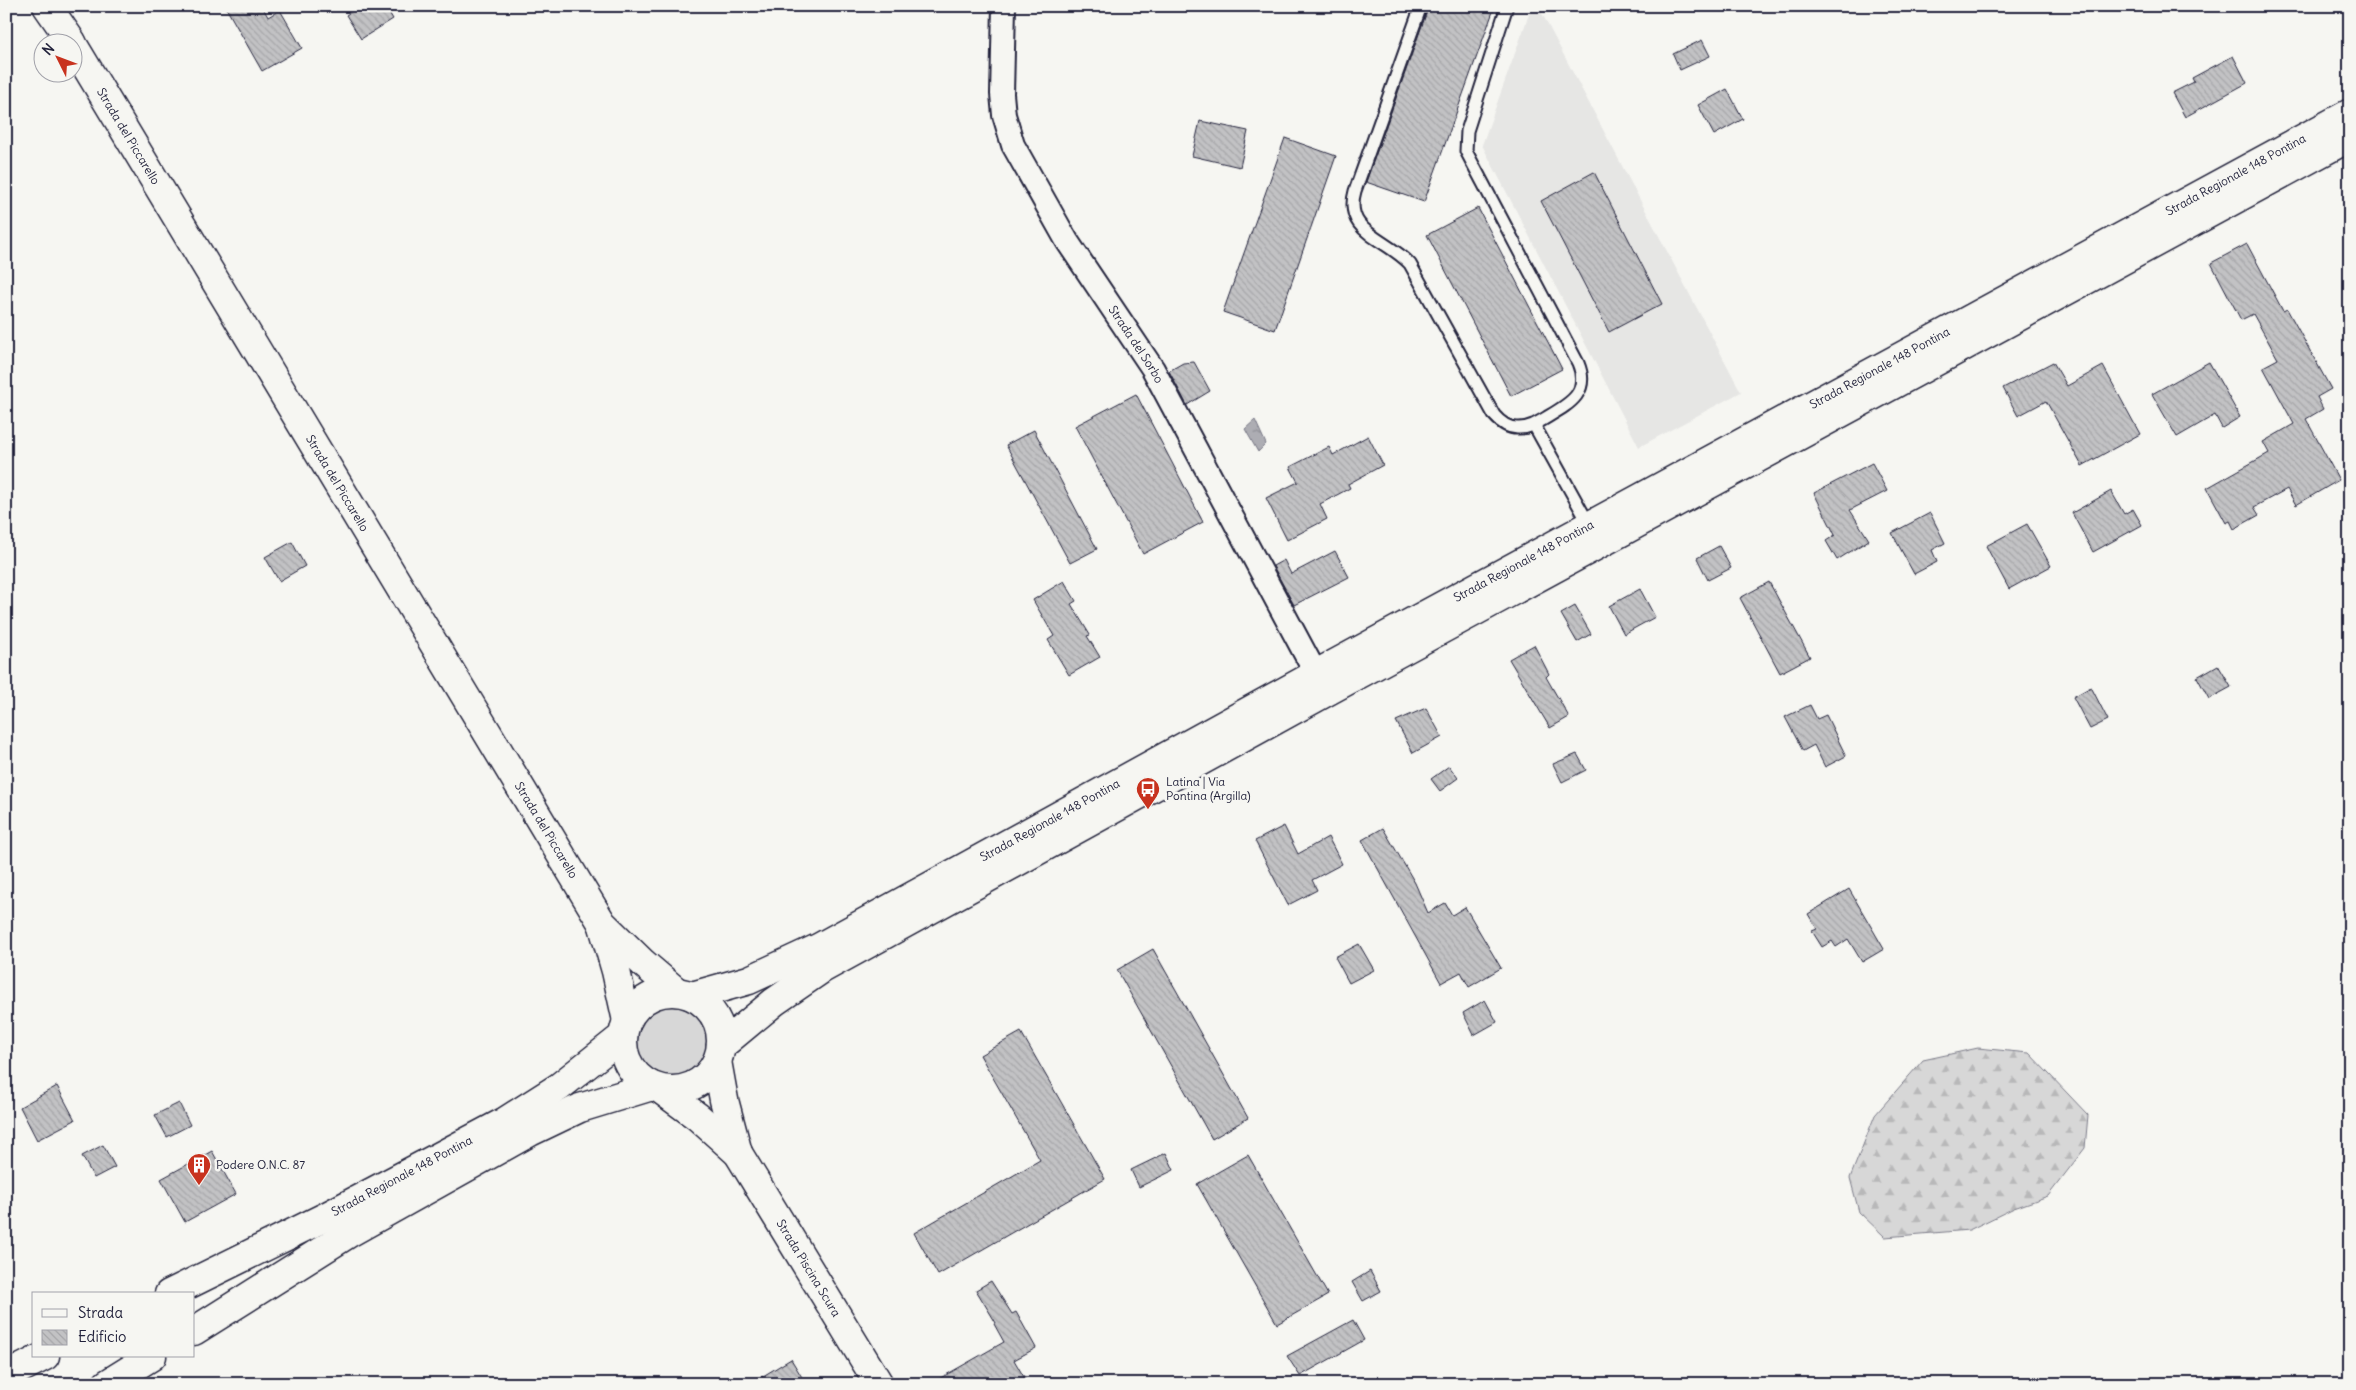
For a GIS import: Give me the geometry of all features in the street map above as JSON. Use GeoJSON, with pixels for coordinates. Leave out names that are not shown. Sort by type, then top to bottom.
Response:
{"type":"FeatureCollection","features":[{"type":"Feature","properties":{"kind":"main road","name":"Strada del Piccarello"},"geometry":{"type":"LineString","coordinates":[[47,6],[65,32]]}},
{"type":"Feature","properties":{"kind":"main road","name":"Strada del Piccarello"},"geometry":{"type":"LineString","coordinates":[[82,60],[602,923],[616,970],[625,1028]]}},
{"type":"Feature","properties":{"kind":"main road","name":"Strada Regionale 148 Pontina"},"geometry":{"type":"LineString","coordinates":[[173,1292],[323,1218],[504,1122],[559,1087],[625,1028],[635,1008],[647,998],[662,992],[685,994],[749,980],[804,955],[1864,375],[2350,113]]}},
{"type":"Feature","properties":{"kind":"main road","name":"Strada Regionale 148 Pontina"},"geometry":{"type":"LineString","coordinates":[[195,1330],[351,1232],[530,1132],[580,1108],[656,1087],[682,1089],[697,1083],[708,1074],[719,1053],[774,1002],[822,969],[1347,680],[2350,137]]}},
{"type":"Feature","properties":{"kind":"main road","name":"Strada del Piccarello"},"geometry":{"type":"LineString","coordinates":[[602,923],[643,963],[685,994]]}},
{"type":"Feature","properties":{"kind":"main road"},"geometry":{"type":"LineString","coordinates":[[685,994],[705,1004],[715,1016],[720,1031],[719,1053]]}},
{"type":"Feature","properties":{"kind":"main road"},"geometry":{"type":"LineString","coordinates":[[625,1028],[624,1051],[629,1066],[639,1078],[656,1087]]}},
{"type":"Feature","properties":{"kind":"main road","name":"Strada Piscina Scura"},"geometry":{"type":"LineString","coordinates":[[719,1053],[724,1100],[738,1154]]}},
{"type":"Feature","properties":{"kind":"main road","name":"Strada Piscina Scura"},"geometry":{"type":"LineString","coordinates":[[656,1087],[698,1117],[738,1154],[878,1384]]}},
{"type":"Feature","properties":{"kind":"main road"},"geometry":{"type":"LineString","coordinates":[[6,1376],[40,1358]]}},
{"type":"Feature","properties":{"kind":"main road"},"geometry":{"type":"LineString","coordinates":[[107,1384],[149,1358]]}},
{"type":"Feature","properties":{"kind":"street","name":"Strada del Sorbo"},"geometry":{"type":"LineString","coordinates":[[1004,6],[1003,105],[1007,127],[1016,150],[1067,241],[1130,332],[1156,374],[1316,674]]}},
{"type":"Feature","properties":{"kind":"lane"},"geometry":{"type":"LineString","coordinates":[[1421,6],[1355,191],[1352,208],[1353,216],[1362,227],[1396,251],[1410,264],[1494,415],[1507,426],[1516,428],[1534,425],[1570,404],[1575,399],[1581,384],[1580,370],[1470,162],[1465,146],[1467,131],[1507,6]]}},
{"type":"Feature","properties":{"kind":"lane"},"geometry":{"type":"LineString","coordinates":[[1534,425],[1590,526]]}},
{"type":"Feature","properties":{"kind":"shaded area"},"geometry":{"type":"Polygon","coordinates":[[[1532,6],[1538,6],[1741,392],[1639,447],[1482,145],[1532,6]]]}},
{"type":"Feature","properties":{"kind":"green space"},"geometry":{"type":"Polygon","coordinates":[[[672,1000],[688,1004],[701,1012],[709,1025],[713,1041],[709,1057],[701,1070],[688,1078],[672,1082],[656,1078],[643,1070],[635,1057],[631,1041],[635,1025],[643,1012],[656,1004],[672,1000]]]}},
{"type":"Feature","properties":{"kind":"green space"},"geometry":{"type":"Polygon","coordinates":[[[1978,1048],[2029,1053],[2088,1115],[2085,1148],[2048,1196],[2014,1208],[1969,1230],[1885,1237],[1859,1212],[1850,1178],[1875,1115],[1923,1060],[1978,1048]]]}},
{"type":"Feature","properties":{"kind":"water"},"geometry":{"type":"Polygon","coordinates":[[[1255,420],[1266,444],[1258,452],[1245,429],[1255,420]]]}},
{"type":"Feature","properties":{"kind":"building"},"geometry":{"type":"Polygon","coordinates":[[[225,6],[262,6],[268,17],[280,10],[302,48],[262,71],[225,6]]]}},
{"type":"Feature","properties":{"kind":"building"},"geometry":{"type":"Polygon","coordinates":[[[360,6],[385,6],[393,19],[361,39],[346,15],[360,6]]]}},
{"type":"Feature","properties":{"kind":"building"},"geometry":{"type":"Polygon","coordinates":[[[1429,6],[1495,6],[1424,202],[1366,182],[1429,6]]]}},
{"type":"Feature","properties":{"kind":"building"},"geometry":{"type":"Polygon","coordinates":[[[1702,40],[1710,56],[1680,70],[1673,54],[1702,40]]]}},
{"type":"Feature","properties":{"kind":"building"},"geometry":{"type":"Polygon","coordinates":[[[2233,56],[2247,83],[2185,117],[2172,93],[2194,82],[2192,78],[2233,56]]]}},
{"type":"Feature","properties":{"kind":"building"},"geometry":{"type":"Polygon","coordinates":[[[1727,89],[1743,119],[1714,135],[1698,105],[1727,89]]]}},
{"type":"Feature","properties":{"kind":"building"},"geometry":{"type":"Polygon","coordinates":[[[1200,121],[1248,131],[1240,167],[1192,156],[1200,121]]]}},
{"type":"Feature","properties":{"kind":"building"},"geometry":{"type":"Polygon","coordinates":[[[1285,138],[1336,156],[1275,330],[1223,312],[1285,138]]]}},
{"type":"Feature","properties":{"kind":"building"},"geometry":{"type":"Polygon","coordinates":[[[1594,172],[1662,304],[1609,332],[1541,201],[1594,172]]]}},
{"type":"Feature","properties":{"kind":"building"},"geometry":{"type":"Polygon","coordinates":[[[1478,208],[1562,369],[1511,396],[1427,235],[1478,208]]]}},
{"type":"Feature","properties":{"kind":"building"},"geometry":{"type":"Polygon","coordinates":[[[2247,244],[2283,311],[2287,309],[2331,389],[2317,397],[2323,409],[2306,419],[2339,480],[2296,505],[2287,489],[2254,507],[2259,515],[2234,529],[2230,521],[2226,523],[2207,488],[2269,453],[2263,442],[2294,424],[2263,367],[2278,359],[2253,314],[2241,320],[2211,263],[2247,244]]]}},
{"type":"Feature","properties":{"kind":"building"},"geometry":{"type":"Polygon","coordinates":[[[1194,362],[1210,391],[1187,405],[1169,371],[1183,363],[1194,362]]]}},
{"type":"Feature","properties":{"kind":"building"},"geometry":{"type":"Polygon","coordinates":[[[2053,362],[2067,386],[2103,366],[2140,434],[2082,466],[2046,401],[2018,416],[2003,388],[2053,362]]]}},
{"type":"Feature","properties":{"kind":"building"},"geometry":{"type":"Polygon","coordinates":[[[2209,362],[2240,417],[2222,428],[2215,415],[2177,437],[2152,394],[2209,362]]]}},
{"type":"Feature","properties":{"kind":"building"},"geometry":{"type":"Polygon","coordinates":[[[1136,394],[1203,522],[1143,554],[1075,426],[1136,394]]]}},
{"type":"Feature","properties":{"kind":"building"},"geometry":{"type":"Polygon","coordinates":[[[1034,430],[1097,549],[1070,563],[1006,445],[1034,430]]]}},
{"type":"Feature","properties":{"kind":"building"},"geometry":{"type":"Polygon","coordinates":[[[1368,436],[1383,465],[1348,484],[1350,488],[1320,504],[1327,519],[1287,540],[1266,498],[1298,482],[1290,467],[1329,447],[1333,455],[1368,436]]]}},
{"type":"Feature","properties":{"kind":"building"},"geometry":{"type":"Polygon","coordinates":[[[1872,463],[1887,491],[1850,510],[1869,540],[1837,560],[1826,541],[1835,535],[1814,493],[1872,463]]]}},
{"type":"Feature","properties":{"kind":"building"},"geometry":{"type":"Polygon","coordinates":[[[2111,491],[2124,514],[2133,509],[2142,525],[2093,552],[2072,513],[2111,491]]]}},
{"type":"Feature","properties":{"kind":"building"},"geometry":{"type":"Polygon","coordinates":[[[1930,513],[1945,543],[1932,550],[1937,562],[1914,574],[1892,533],[1930,513]]]}},
{"type":"Feature","properties":{"kind":"building"},"geometry":{"type":"Polygon","coordinates":[[[2027,524],[2051,566],[2009,589],[1986,546],[2027,524]]]}},
{"type":"Feature","properties":{"kind":"building"},"geometry":{"type":"Polygon","coordinates":[[[292,542],[305,566],[279,581],[265,557],[292,542]]]}},
{"type":"Feature","properties":{"kind":"building"},"geometry":{"type":"Polygon","coordinates":[[[1719,546],[1731,568],[1708,580],[1697,558],[1719,546]]]}},
{"type":"Feature","properties":{"kind":"building"},"geometry":{"type":"Polygon","coordinates":[[[1335,551],[1349,577],[1294,605],[1273,566],[1284,560],[1291,574],[1335,551]]]}},
{"type":"Feature","properties":{"kind":"building"},"geometry":{"type":"Polygon","coordinates":[[[1064,581],[1076,601],[1071,604],[1090,635],[1087,636],[1100,657],[1069,675],[1048,640],[1054,636],[1033,600],[1064,581]]]}},
{"type":"Feature","properties":{"kind":"building"},"geometry":{"type":"Polygon","coordinates":[[[1769,582],[1810,657],[1780,673],[1740,598],[1769,582]]]}},
{"type":"Feature","properties":{"kind":"building"},"geometry":{"type":"Polygon","coordinates":[[[1640,589],[1655,617],[1624,634],[1609,606],[1640,589]]]}},
{"type":"Feature","properties":{"kind":"building"},"geometry":{"type":"Polygon","coordinates":[[[1575,606],[1591,634],[1577,642],[1561,614],[1575,606]]]}},
{"type":"Feature","properties":{"kind":"building"},"geometry":{"type":"Polygon","coordinates":[[[1534,645],[1549,674],[1546,677],[1569,717],[1550,728],[1509,659],[1534,645]]]}},
{"type":"Feature","properties":{"kind":"building"},"geometry":{"type":"Polygon","coordinates":[[[2218,665],[2231,687],[2209,699],[2197,677],[2218,665]]]}},
{"type":"Feature","properties":{"kind":"building"},"geometry":{"type":"Polygon","coordinates":[[[2091,687],[2108,720],[2090,729],[2073,697],[2091,687]]]}},
{"type":"Feature","properties":{"kind":"building"},"geometry":{"type":"Polygon","coordinates":[[[1810,705],[1817,719],[1826,715],[1846,756],[1825,767],[1814,745],[1803,751],[1785,717],[1810,705]]]}},
{"type":"Feature","properties":{"kind":"building"},"geometry":{"type":"Polygon","coordinates":[[[1426,708],[1442,737],[1413,753],[1396,721],[1426,708]]]}},
{"type":"Feature","properties":{"kind":"building"},"geometry":{"type":"Polygon","coordinates":[[[1577,754],[1586,770],[1562,782],[1553,764],[1577,754]]]}},
{"type":"Feature","properties":{"kind":"building"},"geometry":{"type":"Polygon","coordinates":[[[1449,766],[1458,778],[1440,791],[1431,779],[1449,766]]]}},
{"type":"Feature","properties":{"kind":"building"},"geometry":{"type":"Polygon","coordinates":[[[1284,826],[1298,854],[1328,837],[1342,864],[1312,880],[1317,890],[1288,905],[1255,841],[1284,826]]]}},
{"type":"Feature","properties":{"kind":"building"},"geometry":{"type":"Polygon","coordinates":[[[1383,828],[1415,883],[1428,913],[1445,903],[1452,915],[1465,907],[1501,968],[1469,987],[1461,972],[1441,983],[1362,840],[1383,828]]]}},
{"type":"Feature","properties":{"kind":"building"},"geometry":{"type":"Polygon","coordinates":[[[1849,889],[1884,949],[1862,962],[1848,939],[1836,947],[1832,941],[1822,947],[1812,931],[1817,929],[1808,914],[1849,889]]]}},
{"type":"Feature","properties":{"kind":"building"},"geometry":{"type":"Polygon","coordinates":[[[1359,944],[1374,970],[1349,983],[1335,957],[1359,944]]]}},
{"type":"Feature","properties":{"kind":"building"},"geometry":{"type":"Polygon","coordinates":[[[1153,949],[1248,1118],[1212,1139],[1117,970],[1153,949]]]}},
{"type":"Feature","properties":{"kind":"building"},"geometry":{"type":"Polygon","coordinates":[[[1485,1000],[1497,1022],[1474,1035],[1463,1013],[1485,1000]]]}},
{"type":"Feature","properties":{"kind":"building"},"geometry":{"type":"Polygon","coordinates":[[[1021,1032],[1105,1179],[938,1275],[914,1233],[1040,1160],[980,1055],[1021,1032]]]}},
{"type":"Feature","properties":{"kind":"building"},"geometry":{"type":"Polygon","coordinates":[[[57,1086],[75,1120],[37,1140],[20,1107],[57,1086]]]}},
{"type":"Feature","properties":{"kind":"building"},"geometry":{"type":"Polygon","coordinates":[[[179,1103],[190,1125],[167,1137],[155,1115],[179,1103]]]}},
{"type":"Feature","properties":{"kind":"building"},"geometry":{"type":"Polygon","coordinates":[[[103,1145],[115,1167],[94,1178],[82,1156],[103,1145]]]}},
{"type":"Feature","properties":{"kind":"building","name":"Podere O.N.C. 87"},"geometry":{"type":"Polygon","coordinates":[[[212,1151],[236,1194],[185,1222],[161,1179],[212,1151]]]}},
{"type":"Feature","properties":{"kind":"building"},"geometry":{"type":"Polygon","coordinates":[[[1166,1153],[1174,1170],[1139,1187],[1131,1170],[1166,1153]]]}},
{"type":"Feature","properties":{"kind":"building"},"geometry":{"type":"Polygon","coordinates":[[[1248,1155],[1328,1295],[1277,1324],[1197,1184],[1248,1155]]]}},
{"type":"Feature","properties":{"kind":"building"},"geometry":{"type":"Polygon","coordinates":[[[1370,1271],[1381,1291],[1363,1301],[1352,1282],[1370,1271]]]}},
{"type":"Feature","properties":{"kind":"building"},"geometry":{"type":"Polygon","coordinates":[[[991,1281],[1012,1314],[1016,1312],[1036,1348],[1014,1360],[1028,1384],[930,1384],[1004,1342],[994,1324],[996,1323],[976,1290],[991,1281]]]}},
{"type":"Feature","properties":{"kind":"building"},"geometry":{"type":"Polygon","coordinates":[[[1353,1320],[1364,1340],[1300,1376],[1287,1356],[1353,1320]]]}},
{"type":"Feature","properties":{"kind":"building"},"geometry":{"type":"Polygon","coordinates":[[[791,1359],[806,1384],[750,1384],[791,1359]]]}},
{"type":"Feature","properties":{"kind":"place","name":"Latina | Via Pontina (Argilla)"},"geometry":{"type":"Point","coordinates":[1148,810]}},
{"type":"Feature","properties":{"kind":"place","name":"Podere O.N.C. 87"},"geometry":{"type":"Point","coordinates":[199,1186]}}]}
